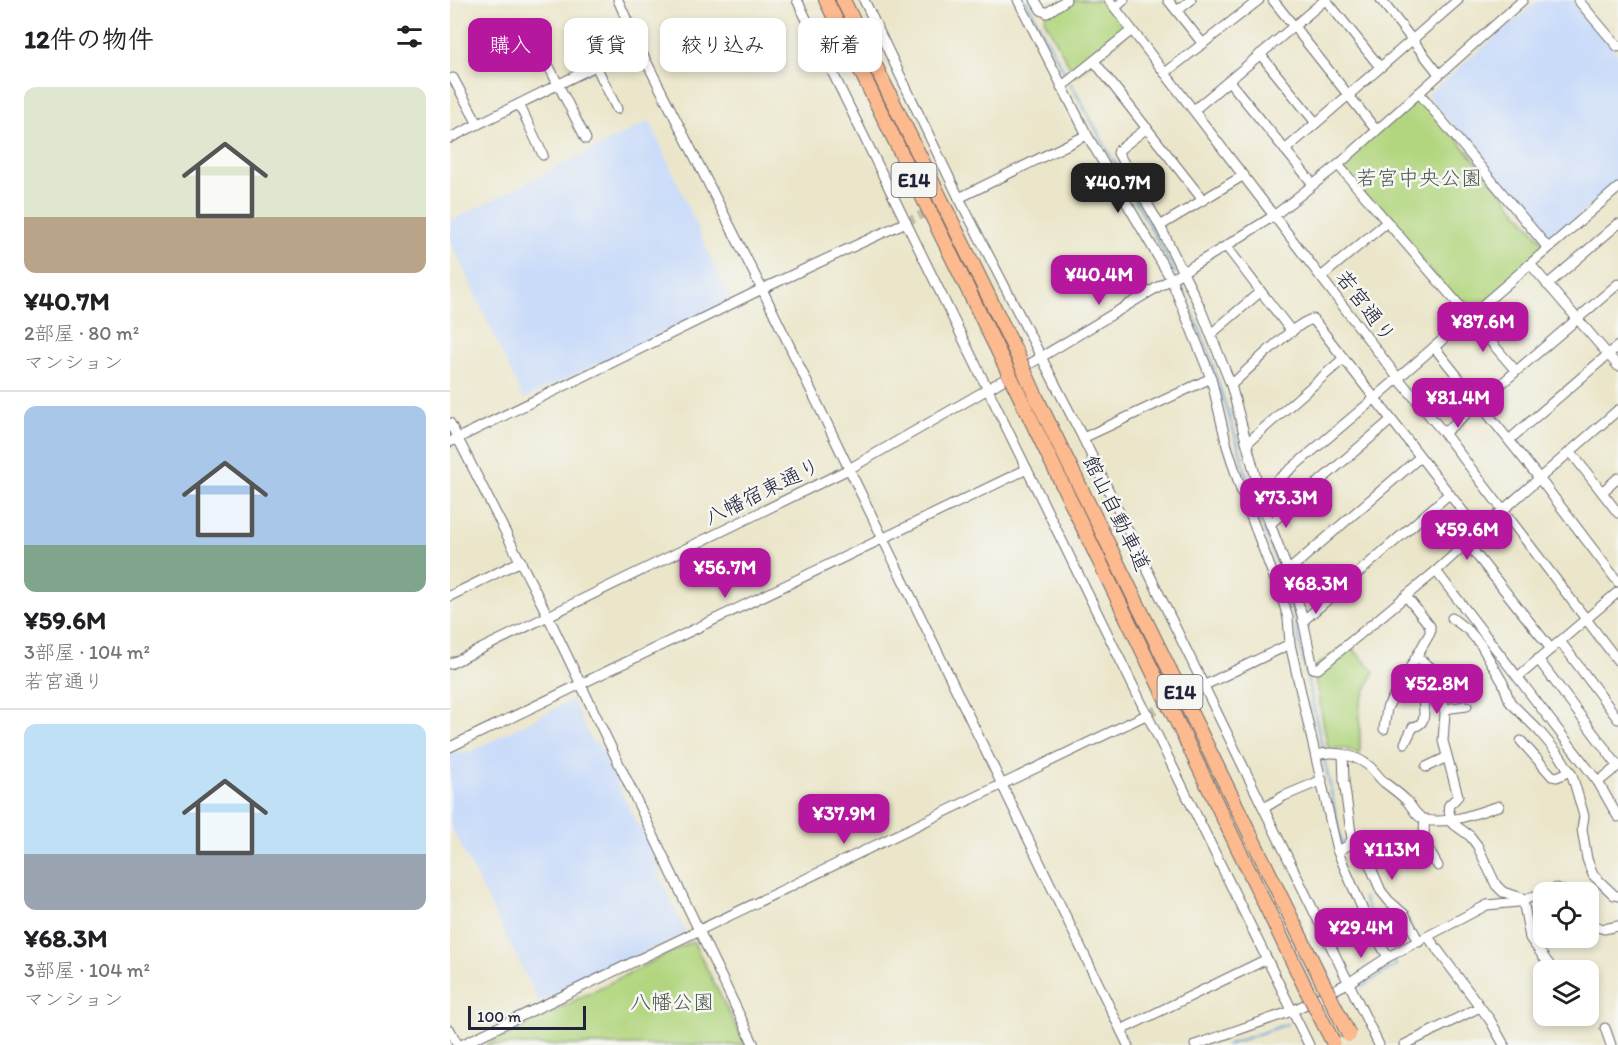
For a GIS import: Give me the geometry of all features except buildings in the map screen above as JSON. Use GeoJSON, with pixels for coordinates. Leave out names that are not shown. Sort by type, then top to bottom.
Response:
{"type":"FeatureCollection","features":[{"type":"Feature","properties":{"kind":"highway","name":"館山自動車道"},"geometry":{"type":"LineString","coordinates":[[826,0],[1002,359],[1032,404],[1351,1040]]}},
{"type":"Feature","properties":{"kind":"highway","name":"館山自動車道"},"geometry":{"type":"LineString","coordinates":[[843,0],[1014,348],[1032,404],[1333,1043]]}},
{"type":"Feature","properties":{"kind":"street"},"geometry":{"type":"LineString","coordinates":[[618,0],[626,18]]}},
{"type":"Feature","properties":{"kind":"street"},"geometry":{"type":"LineString","coordinates":[[797,0],[1309,1045]]}},
{"type":"Feature","properties":{"kind":"street"},"geometry":{"type":"LineString","coordinates":[[864,0],[959,198],[1083,438],[1350,982],[1378,1045]]}},
{"type":"Feature","properties":{"kind":"street"},"geometry":{"type":"LineString","coordinates":[[1018,0],[1087,135],[1172,279],[1211,378],[1227,446],[1242,494],[1288,618],[1290,644],[1338,851],[1364,913],[1388,957]]}},
{"type":"Feature","properties":{"kind":"street"},"geometry":{"type":"LineString","coordinates":[[1035,0],[1041,10],[1047,13],[1066,0]]}},
{"type":"Feature","properties":{"kind":"street"},"geometry":{"type":"LineString","coordinates":[[1112,4],[1124,0]]}},
{"type":"Feature","properties":{"kind":"street"},"geometry":{"type":"LineString","coordinates":[[1168,0],[1203,44]]}},
{"type":"Feature","properties":{"kind":"street"},"geometry":{"type":"LineString","coordinates":[[1177,11],[1191,0]]}},
{"type":"Feature","properties":{"kind":"street"},"geometry":{"type":"LineString","coordinates":[[1165,73],[1259,0]]}},
{"type":"Feature","properties":{"kind":"street"},"geometry":{"type":"LineString","coordinates":[[1273,0],[1376,130]]}},
{"type":"Feature","properties":{"kind":"street"},"geometry":{"type":"LineString","coordinates":[[1194,110],[1326,0],[1380,67]]}},
{"type":"Feature","properties":{"kind":"street"},"geometry":{"type":"LineString","coordinates":[[1285,150],[1458,0]]}},
{"type":"Feature","properties":{"kind":"street"},"geometry":{"type":"LineString","coordinates":[[1041,356],[1275,215],[1338,165],[1523,0]]}},
{"type":"Feature","properties":{"kind":"street"},"geometry":{"type":"LineString","coordinates":[[1578,0],[1618,46]]}},
{"type":"Feature","properties":{"kind":"street"},"geometry":{"type":"LineString","coordinates":[[1386,2],[1439,74]]}},
{"type":"Feature","properties":{"kind":"street","name":"若宮通り"},"geometry":{"type":"LineString","coordinates":[[1112,4],[1618,661]]}},
{"type":"Feature","properties":{"kind":"street"},"geometry":{"type":"LineString","coordinates":[[1061,87],[1132,30]]}},
{"type":"Feature","properties":{"kind":"street"},"geometry":{"type":"LineString","coordinates":[[1260,54],[1316,123]]}},
{"type":"Feature","properties":{"kind":"street"},"geometry":{"type":"LineString","coordinates":[[1094,61],[1203,200]]}},
{"type":"Feature","properties":{"kind":"street"},"geometry":{"type":"LineString","coordinates":[[648,65],[762,289],[1128,1045]]}},
{"type":"Feature","properties":{"kind":"street"},"geometry":{"type":"LineString","coordinates":[[552,72],[586,138]]}},
{"type":"Feature","properties":{"kind":"street"},"geometry":{"type":"LineString","coordinates":[[450,138],[584,72]]}},
{"type":"Feature","properties":{"kind":"street"},"geometry":{"type":"LineString","coordinates":[[599,72],[618,109]]}},
{"type":"Feature","properties":{"kind":"street"},"geometry":{"type":"LineString","coordinates":[[453,78],[478,124]]}},
{"type":"Feature","properties":{"kind":"street"},"geometry":{"type":"LineString","coordinates":[[1228,81],[1313,184]]}},
{"type":"Feature","properties":{"kind":"street"},"geometry":{"type":"LineString","coordinates":[[1419,93],[1548,248]]}},
{"type":"Feature","properties":{"kind":"street"},"geometry":{"type":"LineString","coordinates":[[519,104],[543,155]]}},
{"type":"Feature","properties":{"kind":"street"},"geometry":{"type":"LineString","coordinates":[[1147,128],[1118,153],[1160,226],[1211,334],[1231,385],[1270,524],[1288,571],[1303,621],[1313,668],[1318,669],[1407,596],[1618,410]]}},
{"type":"Feature","properties":{"kind":"street"},"geometry":{"type":"LineString","coordinates":[[959,198],[1087,135]]}},
{"type":"Feature","properties":{"kind":"street"},"geometry":{"type":"LineString","coordinates":[[1338,165],[1516,371]]}},
{"type":"Feature","properties":{"kind":"street"},"geometry":{"type":"LineString","coordinates":[[1160,226],[1244,175]]}},
{"type":"Feature","properties":{"kind":"street"},"geometry":{"type":"LineString","coordinates":[[1261,494],[1618,188]]}},
{"type":"Feature","properties":{"kind":"street"},"geometry":{"type":"LineString","coordinates":[[454,441],[762,289],[906,222]]}},
{"type":"Feature","properties":{"kind":"street"},"geometry":{"type":"LineString","coordinates":[[1321,277],[1387,222]]}},
{"type":"Feature","properties":{"kind":"street"},"geometry":{"type":"LineString","coordinates":[[1547,285],[1618,224]]}},
{"type":"Feature","properties":{"kind":"street"},"geometry":{"type":"LineString","coordinates":[[1226,246],[1292,332]]}},
{"type":"Feature","properties":{"kind":"street"},"geometry":{"type":"LineString","coordinates":[[1530,264],[1618,366]]}},
{"type":"Feature","properties":{"kind":"street"},"geometry":{"type":"LineString","coordinates":[[1444,434],[1618,284]]}},
{"type":"Feature","properties":{"kind":"street"},"geometry":{"type":"LineString","coordinates":[[1211,334],[1260,292]]}},
{"type":"Feature","properties":{"kind":"street"},"geometry":{"type":"LineString","coordinates":[[1231,385],[1292,332],[1313,319],[1479,531]]}},
{"type":"Feature","properties":{"kind":"street"},"geometry":{"type":"LineString","coordinates":[[1509,440],[1618,346]]}},
{"type":"Feature","properties":{"kind":"street"},"geometry":{"type":"LineString","coordinates":[[1434,347],[1539,478],[1618,582]]}},
{"type":"Feature","properties":{"kind":"street","name":"八幡宿東通り"},"geometry":{"type":"LineString","coordinates":[[450,664],[849,469],[1041,356]]}},
{"type":"Feature","properties":{"kind":"street"},"geometry":{"type":"LineString","coordinates":[[1247,442],[1343,359]]}},
{"type":"Feature","properties":{"kind":"street"},"geometry":{"type":"LineString","coordinates":[[1083,438],[1211,378]]}},
{"type":"Feature","properties":{"kind":"street"},"geometry":{"type":"LineString","coordinates":[[1270,524],[1391,420]]}},
{"type":"Feature","properties":{"kind":"street"},"geometry":{"type":"LineString","coordinates":[[450,423],[454,441],[521,561],[754,1045]]}},
{"type":"Feature","properties":{"kind":"street"},"geometry":{"type":"LineString","coordinates":[[1570,451],[1618,513]]}},
{"type":"Feature","properties":{"kind":"street"},"geometry":{"type":"LineString","coordinates":[[1288,571],[1420,457]]}},
{"type":"Feature","properties":{"kind":"street"},"geometry":{"type":"LineString","coordinates":[[450,747],[1027,469]]}},
{"type":"Feature","properties":{"kind":"street"},"geometry":{"type":"LineString","coordinates":[[1602,492],[1618,478]]}},
{"type":"Feature","properties":{"kind":"street"},"geometry":{"type":"LineString","coordinates":[[1303,621],[1449,494]]}},
{"type":"Feature","properties":{"kind":"street"},"geometry":{"type":"LineString","coordinates":[[1467,543],[1551,649]]}},
{"type":"Feature","properties":{"kind":"street"},"geometry":{"type":"LineString","coordinates":[[450,596],[521,561]]}},
{"type":"Feature","properties":{"kind":"street"},"geometry":{"type":"LineString","coordinates":[[1436,571],[1598,782],[1618,818]]}},
{"type":"Feature","properties":{"kind":"street"},"geometry":{"type":"LineString","coordinates":[[1518,676],[1618,592]]}},
{"type":"Feature","properties":{"kind":"street"},"geometry":{"type":"LineString","coordinates":[[1384,729],[1386,708],[1430,633],[1430,626],[1407,596]]}},
{"type":"Feature","properties":{"kind":"street"},"geometry":{"type":"LineString","coordinates":[[1452,618],[1469,631],[1481,645],[1503,683],[1510,702],[1539,731],[1570,771],[1584,816],[1582,830],[1587,859],[1593,875],[1614,895],[1618,896]]}},
{"type":"Feature","properties":{"kind":"street"},"geometry":{"type":"LineString","coordinates":[[1203,686],[1290,644],[1307,641]]}},
{"type":"Feature","properties":{"kind":"street"},"geometry":{"type":"LineString","coordinates":[[1560,641],[1618,719]]}},
{"type":"Feature","properties":{"kind":"street"},"geometry":{"type":"LineString","coordinates":[[1417,657],[1447,683],[1448,688],[1442,695],[1444,709],[1442,734],[1458,796],[1449,803],[1450,820],[1477,844],[1496,885],[1503,892],[1525,899]]}},
{"type":"Feature","properties":{"kind":"street"},"geometry":{"type":"LineString","coordinates":[[1538,659],[1618,766],[1598,782]]}},
{"type":"Feature","properties":{"kind":"street"},"geometry":{"type":"LineString","coordinates":[[1405,743],[1413,727],[1419,726],[1424,717],[1423,692],[1434,670]]}},
{"type":"Feature","properties":{"kind":"street"},"geometry":{"type":"LineString","coordinates":[[1444,709],[1467,706]]}},
{"type":"Feature","properties":{"kind":"street"},"geometry":{"type":"LineString","coordinates":[[450,1030],[459,1045],[1148,714]]}},
{"type":"Feature","properties":{"kind":"street"},"geometry":{"type":"LineString","coordinates":[[1424,717],[1444,720]]}},
{"type":"Feature","properties":{"kind":"street"},"geometry":{"type":"LineString","coordinates":[[1521,741],[1552,776],[1557,777],[1570,771]]}},
{"type":"Feature","properties":{"kind":"street"},"geometry":{"type":"LineString","coordinates":[[1317,754],[1343,754],[1368,765],[1383,782],[1406,800],[1417,815],[1425,819],[1450,820],[1499,806]]}},
{"type":"Feature","properties":{"kind":"street"},"geometry":{"type":"LineString","coordinates":[[1338,851],[1347,846],[1352,838],[1344,781],[1343,754]]}},
{"type":"Feature","properties":{"kind":"street"},"geometry":{"type":"LineString","coordinates":[[1426,767],[1447,758]]}},
{"type":"Feature","properties":{"kind":"street"},"geometry":{"type":"LineString","coordinates":[[1264,808],[1284,796],[1322,780]]}},
{"type":"Feature","properties":{"kind":"street"},"geometry":{"type":"LineString","coordinates":[[1425,819],[1423,834],[1427,848],[1438,866]]}},
{"type":"Feature","properties":{"kind":"street"},"geometry":{"type":"LineString","coordinates":[[1352,838],[1360,842],[1382,891],[1389,901],[1406,915],[1419,942]]}},
{"type":"Feature","properties":{"kind":"street"},"geometry":{"type":"LineString","coordinates":[[1195,1045],[1292,1011],[1350,982],[1388,957],[1487,906],[1518,902],[1533,896]]}},
{"type":"Feature","properties":{"kind":"street"},"geometry":{"type":"LineString","coordinates":[[1525,899],[1530,938],[1546,960]]}},
{"type":"Feature","properties":{"kind":"street"},"geometry":{"type":"LineString","coordinates":[[1324,931],[1364,913]]}},
{"type":"Feature","properties":{"kind":"street"},"geometry":{"type":"LineString","coordinates":[[1599,927],[1604,929],[1618,926]]}},
{"type":"Feature","properties":{"kind":"street"},"geometry":{"type":"LineString","coordinates":[[1428,937],[1490,1020],[1504,1045]]}},
{"type":"Feature","properties":{"kind":"street"},"geometry":{"type":"LineString","coordinates":[[1121,1030],[1267,959]]}},
{"type":"Feature","properties":{"kind":"street"},"geometry":{"type":"LineString","coordinates":[[1404,1045],[1480,1007]]}},
{"type":"Feature","properties":{"kind":"street"},"geometry":{"type":"LineString","coordinates":[[1605,1028],[1611,1045]]}},
{"type":"Feature","properties":{"kind":"shaded area"},"geometry":{"type":"Polygon","coordinates":[[[1539,0],[1572,0],[1618,54],[1618,182],[1550,240],[1427,95],[1539,0]]]}},
{"type":"Feature","properties":{"kind":"shaded area"},"geometry":{"type":"Polygon","coordinates":[[[650,121],[730,301],[523,399],[450,240],[450,221],[650,121]]]}},
{"type":"Feature","properties":{"kind":"shaded area"},"geometry":{"type":"Polygon","coordinates":[[[572,700],[593,744],[597,742],[639,824],[661,873],[659,875],[686,933],[539,1002],[450,825],[450,752],[467,753],[572,700]]]}},
{"type":"Feature","properties":{"kind":"green space"},"geometry":{"type":"Polygon","coordinates":[[[1066,0],[1108,0],[1131,30],[1075,76],[1044,19],[1047,13],[1066,0]]]}},
{"type":"Feature","properties":{"kind":"green space","name":"若宮中央公園"},"geometry":{"type":"Polygon","coordinates":[[[1419,93],[1548,248],[1470,316],[1338,165],[1419,93]]]}},
{"type":"Feature","properties":{"kind":"green space"},"geometry":{"type":"Polygon","coordinates":[[[1348,644],[1374,671],[1360,704],[1360,754],[1344,748],[1328,748],[1313,668],[1348,644]]]}},
{"type":"Feature","properties":{"kind":"green space","name":"八幡公園"},"geometry":{"type":"Polygon","coordinates":[[[693,941],[745,1045],[486,1045],[693,941]]]}},
{"type":"Feature","properties":{"kind":"waterway"},"geometry":{"type":"LineString","coordinates":[[1026,0],[1067,77]]}},
{"type":"Feature","properties":{"kind":"waterway"},"geometry":{"type":"LineString","coordinates":[[1071,84],[1176,274]]}},
{"type":"Feature","properties":{"kind":"waterway"},"geometry":{"type":"LineString","coordinates":[[1178,279],[1208,350],[1252,497],[1293,612],[1323,751]]}},
{"type":"Feature","properties":{"kind":"waterway"},"geometry":{"type":"LineString","coordinates":[[1324,757],[1342,845]]}},
{"type":"Feature","properties":{"kind":"waterway"},"geometry":{"type":"LineString","coordinates":[[1363,898],[1381,936]]}},
{"type":"Feature","properties":{"kind":"waterway"},"geometry":{"type":"LineString","coordinates":[[1362,987],[1396,965],[1392,957]]}},
{"type":"Feature","properties":{"kind":"waterway"},"geometry":{"type":"LineString","coordinates":[[1227,1045],[1287,1024]]}},
{"type":"Feature","properties":{"kind":"tunnel"},"geometry":{"type":"LineString","coordinates":[[906,222],[959,198]]}},
{"type":"Feature","properties":{"kind":"tunnel"},"geometry":{"type":"LineString","coordinates":[[1148,714],[1203,686]]}}]}
